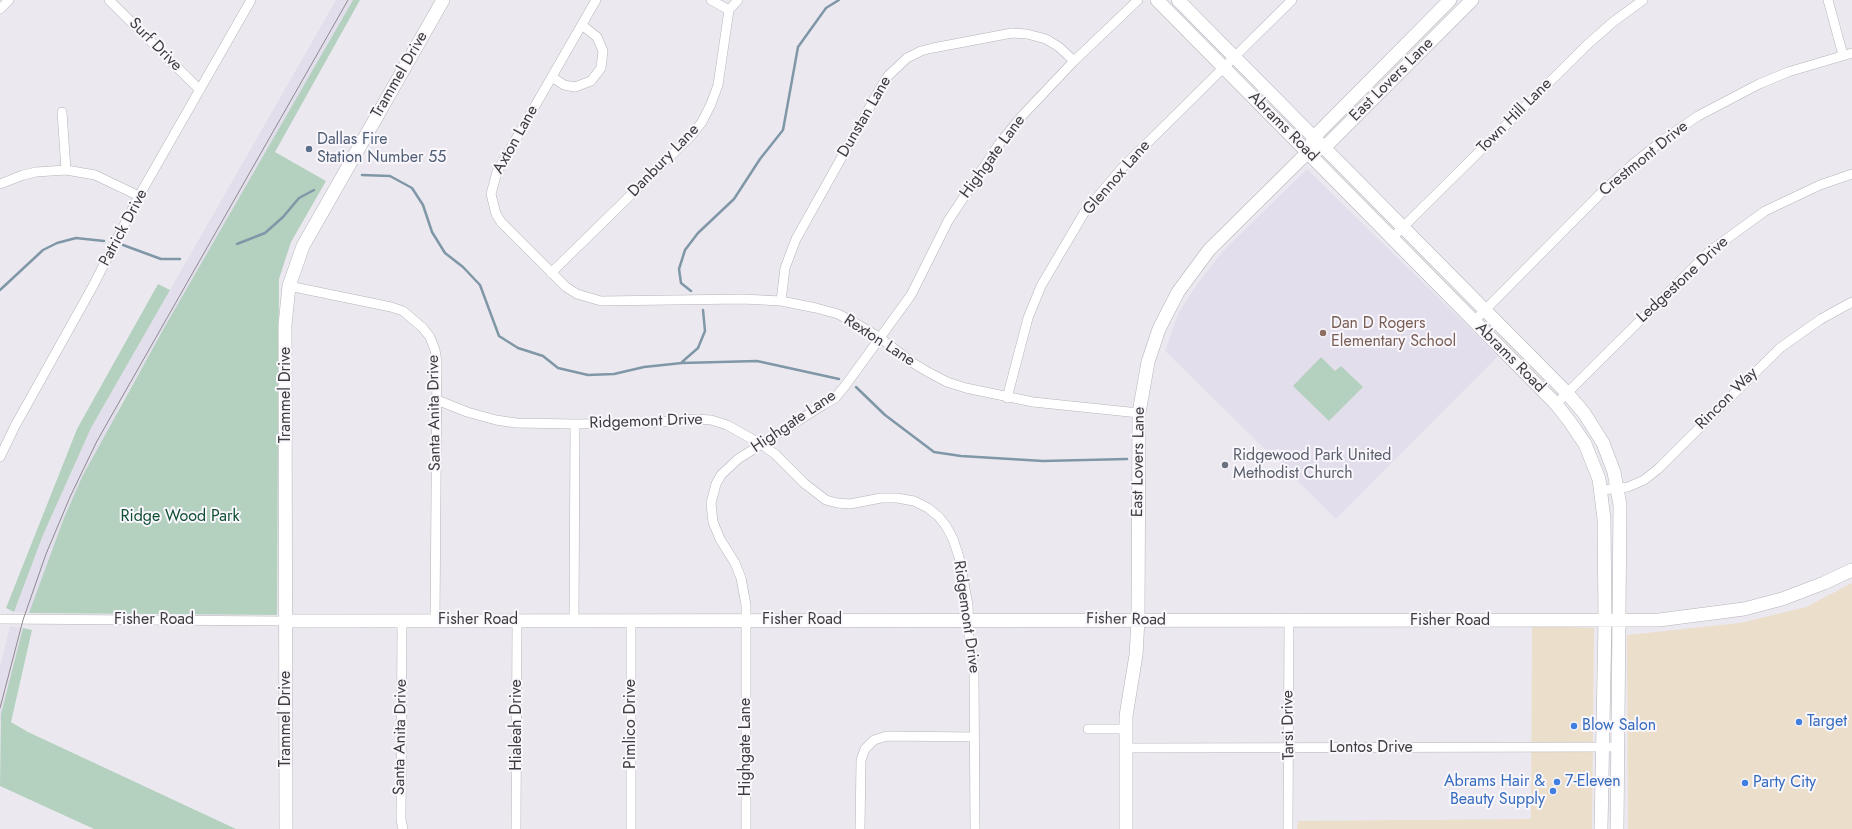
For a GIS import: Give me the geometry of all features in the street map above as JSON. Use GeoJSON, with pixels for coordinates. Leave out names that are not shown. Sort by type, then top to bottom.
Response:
{"type":"FeatureCollection","features":[{"type":"Feature","properties":{"kind":"street"},"geometry":{"type":"LineString","coordinates":[[0,9],[9,0]]}},
{"type":"Feature","properties":{"kind":"street","name":"Surf Drive"},"geometry":{"type":"LineString","coordinates":[[109,0],[200,90]]}},
{"type":"Feature","properties":{"kind":"street","name":"Patrick Drive"},"geometry":{"type":"LineString","coordinates":[[0,458],[15,426],[94,286],[140,196],[251,0]]}},
{"type":"Feature","properties":{"kind":"street","name":"Trammel Drive"},"geometry":{"type":"LineString","coordinates":[[286,829],[285,326],[289,286],[303,246],[316,221],[443,0]]}},
{"type":"Feature","properties":{"kind":"street","name":"Axton Lane"},"geometry":{"type":"LineString","coordinates":[[550,273],[501,222],[496,214],[491,194],[497,172],[596,0]]}},
{"type":"Feature","properties":{"kind":"street"},"geometry":{"type":"LineString","coordinates":[[711,0],[729,10],[738,0]]}},
{"type":"Feature","properties":{"kind":"street","name":"Highgate Lane"},"geometry":{"type":"LineString","coordinates":[[746,829],[746,605],[741,578],[735,563],[716,530],[712,514],[711,503],[713,494],[721,475],[738,458],[835,398],[911,295],[948,221],[999,144],[1021,117],[1074,61],[1138,0]]}},
{"type":"Feature","properties":{"kind":"street","name":"Abrams Road"},"geometry":{"type":"LineString","coordinates":[[1157,0],[1556,404],[1585,444],[1595,465],[1602,490],[1604,519],[1605,621],[1601,829]]}},
{"type":"Feature","properties":{"kind":"street","name":"Abrams Road"},"geometry":{"type":"LineString","coordinates":[[1178,0],[1567,393],[1584,413],[1600,437],[1610,457],[1618,489],[1620,525],[1617,829]]}},
{"type":"Feature","properties":{"kind":"street","name":"Glennox Lane"},"geometry":{"type":"LineString","coordinates":[[1007,398],[1028,318],[1059,254],[1084,213],[1122,168],[1223,66],[1235,58],[1292,0]]}},
{"type":"Feature","properties":{"kind":"street","name":"East Lovers Lane"},"geometry":{"type":"LineString","coordinates":[[1126,829],[1126,729],[1128,700],[1136,655],[1138,620],[1139,413],[1143,386],[1152,349],[1159,329],[1178,292],[1209,250],[1308,152],[1314,137],[1450,0]]}},
{"type":"Feature","properties":{"kind":"street","name":"East Lovers Lane"},"geometry":{"type":"LineString","coordinates":[[1324,148],[1472,0]]}},
{"type":"Feature","properties":{"kind":"street","name":"Town Hill Lane"},"geometry":{"type":"LineString","coordinates":[[1392,238],[1588,44],[1613,22],[1643,0]]}},
{"type":"Feature","properties":{"kind":"street"},"geometry":{"type":"LineString","coordinates":[[1828,0],[1848,54]]}},
{"type":"Feature","properties":{"kind":"street","name":"Danbury Lane"},"geometry":{"type":"LineString","coordinates":[[550,273],[691,136],[702,122],[718,85],[729,10]]}},
{"type":"Feature","properties":{"kind":"street"},"geometry":{"type":"LineString","coordinates":[[552,77],[564,85],[575,87],[591,81],[601,68],[603,50],[597,37],[582,25]]}},
{"type":"Feature","properties":{"kind":"street","name":"Dunstan Lane"},"geometry":{"type":"LineString","coordinates":[[780,301],[785,268],[796,239],[881,87],[888,76],[907,58],[921,51],[933,48],[1012,33],[1027,34],[1046,39],[1059,47],[1074,61]]}},
{"type":"Feature","properties":{"kind":"street","name":"Crestmont Drive"},"geometry":{"type":"LineString","coordinates":[[1474,321],[1600,194],[1663,140],[1698,116],[1759,84],[1788,72],[1848,54]]}},
{"type":"Feature","properties":{"kind":"street"},"geometry":{"type":"LineString","coordinates":[[62,112],[66,170]]}},
{"type":"Feature","properties":{"kind":"street"},"geometry":{"type":"LineString","coordinates":[[1308,152],[1324,148]]}},
{"type":"Feature","properties":{"kind":"street"},"geometry":{"type":"LineString","coordinates":[[0,184],[23,175],[36,172],[66,170],[95,175],[140,196]]}},
{"type":"Feature","properties":{"kind":"street","name":"Ledgestone Drive"},"geometry":{"type":"LineString","coordinates":[[1556,404],[1710,250],[1765,212],[1820,185],[1852,174]]}},
{"type":"Feature","properties":{"kind":"street","name":"Rexton Lane"},"geometry":{"type":"LineString","coordinates":[[550,273],[566,287],[577,294],[601,301],[743,299],[780,301],[838,314],[879,338],[913,363],[947,382],[1007,398],[1139,413]]}},
{"type":"Feature","properties":{"kind":"street","name":"Santa Anita Drive"},"geometry":{"type":"LineString","coordinates":[[289,286],[391,307],[403,311],[414,318],[423,328],[435,350],[437,362],[435,620]]}},
{"type":"Feature","properties":{"kind":"street","name":"Rincon Way"},"geometry":{"type":"LineString","coordinates":[[1602,490],[1628,487],[1644,480],[1658,469],[1780,348],[1821,319],[1852,302]]}},
{"type":"Feature","properties":{"kind":"street","name":"Ridgemont Drive"},"geometry":{"type":"LineString","coordinates":[[437,400],[466,412],[496,420],[516,423],[648,423],[695,419],[711,420],[727,425],[761,444],[775,454],[805,484],[826,500],[850,504],[881,498],[897,498],[914,501],[928,508],[939,517],[953,539],[959,557],[968,605],[968,619],[974,672],[975,829]]}},
{"type":"Feature","properties":{"kind":"street"},"geometry":{"type":"LineString","coordinates":[[574,621],[575,424]]}},
{"type":"Feature","properties":{"kind":"street"},"geometry":{"type":"LineString","coordinates":[[1585,444],[1600,437]]}},
{"type":"Feature","properties":{"kind":"street","name":"Fisher Road"},"geometry":{"type":"LineString","coordinates":[[0,619],[286,621],[968,619],[1659,620],[1744,609],[1782,599],[1824,584],[1852,570]]}},
{"type":"Feature","properties":{"kind":"street","name":"Hialeah Drive"},"geometry":{"type":"LineString","coordinates":[[516,829],[517,620]]}},
{"type":"Feature","properties":{"kind":"street","name":"Pimlico Drive"},"geometry":{"type":"LineString","coordinates":[[631,620],[631,829]]}},
{"type":"Feature","properties":{"kind":"street","name":"Tarsi Drive"},"geometry":{"type":"LineString","coordinates":[[1288,829],[1289,620]]}},
{"type":"Feature","properties":{"kind":"street","name":"Santa Anita Drive"},"geometry":{"type":"LineString","coordinates":[[402,621],[402,829]]}},
{"type":"Feature","properties":{"kind":"street"},"geometry":{"type":"LineString","coordinates":[[1088,729],[1126,729]]}},
{"type":"Feature","properties":{"kind":"street"},"geometry":{"type":"LineString","coordinates":[[860,829],[861,760],[864,749],[874,740],[887,736],[975,737]]}},
{"type":"Feature","properties":{"kind":"street","name":"Lontos Drive"},"geometry":{"type":"LineString","coordinates":[[1125,748],[1618,748]]}},
{"type":"Feature","properties":{"kind":"shaded area"},"geometry":{"type":"Polygon","coordinates":[[[336,0],[353,0],[121,404],[29,613],[14,612],[43,535],[91,428],[336,0]]]}},
{"type":"Feature","properties":{"kind":"shaded area","name":"Dan D Rogers Elementary School"},"geometry":{"type":"Polygon","coordinates":[[[1307,169],[1498,356],[1336,519],[1165,351],[1178,314],[1195,287],[1223,251],[1307,169]]]}},
{"type":"Feature","properties":{"kind":"shaded area"},"geometry":{"type":"Polygon","coordinates":[[[1852,583],[1852,829],[1628,829],[1627,635],[1740,623],[1806,607],[1852,583]]]}},
{"type":"Feature","properties":{"kind":"shaded area"},"geometry":{"type":"Polygon","coordinates":[[[10,626],[23,628],[0,724],[0,666],[10,626]]]}},
{"type":"Feature","properties":{"kind":"shaded area"},"geometry":{"type":"Polygon","coordinates":[[[1532,626],[1594,628],[1592,829],[1297,829],[1298,821],[1531,819],[1532,626]]]}},
{"type":"Feature","properties":{"kind":"green space","name":"Ridge Wood Park"},"geometry":{"type":"Polygon","coordinates":[[[353,0],[360,0],[275,152],[326,181],[291,242],[279,279],[277,615],[29,613],[64,518],[82,477],[164,328],[353,0]]]}},
{"type":"Feature","properties":{"kind":"green space"},"geometry":{"type":"Polygon","coordinates":[[[158,284],[170,290],[91,428],[43,535],[14,612],[6,608],[77,429],[158,284]]]}},
{"type":"Feature","properties":{"kind":"green space"},"geometry":{"type":"Polygon","coordinates":[[[1321,357],[1335,371],[1341,366],[1363,387],[1329,421],[1293,386],[1321,357]]]}},
{"type":"Feature","properties":{"kind":"green space"},"geometry":{"type":"Polygon","coordinates":[[[23,628],[32,630],[11,722],[28,732],[236,829],[94,829],[0,786],[1,714],[23,628]]]}},
{"type":"Feature","properties":{"kind":"waterway"},"geometry":{"type":"LineString","coordinates":[[691,291],[681,283],[679,269],[685,250],[698,233],[734,199],[760,159],[783,130],[798,47],[826,8],[839,0]]}},
{"type":"Feature","properties":{"kind":"waterway"},"geometry":{"type":"LineString","coordinates":[[362,175],[390,176],[412,188],[423,205],[432,232],[445,253],[463,267],[480,285],[499,336],[518,348],[543,356],[558,368],[588,375],[614,374],[644,367],[682,363],[757,361],[839,379]]}},
{"type":"Feature","properties":{"kind":"waterway"},"geometry":{"type":"LineString","coordinates":[[237,244],[265,233],[283,217],[299,198],[314,190]]}},
{"type":"Feature","properties":{"kind":"waterway"},"geometry":{"type":"LineString","coordinates":[[0,290],[43,250],[57,243],[76,238],[104,241]]}},
{"type":"Feature","properties":{"kind":"waterway"},"geometry":{"type":"LineString","coordinates":[[123,245],[161,259],[180,259]]}},
{"type":"Feature","properties":{"kind":"waterway"},"geometry":{"type":"LineString","coordinates":[[682,362],[698,348],[705,331],[703,310]]}},
{"type":"Feature","properties":{"kind":"waterway"},"geometry":{"type":"LineString","coordinates":[[856,387],[885,415],[934,452],[961,456],[1043,461],[1127,459]]}},
{"type":"Feature","properties":{"kind":"tram line"},"geometry":{"type":"LineString","coordinates":[[0,708],[23,620],[46,554],[70,497],[97,441],[348,0]]}},
{"type":"Feature","properties":{"kind":"place","name":"Dallas Fire Station Number 55"},"geometry":{"type":"Point","coordinates":[309,149]}},
{"type":"Feature","properties":{"kind":"place","name":"Dan D Rogers Elementary School"},"geometry":{"type":"Point","coordinates":[1323,333]}},
{"type":"Feature","properties":{"kind":"place","name":"Ridgewood Park United Methodist Church"},"geometry":{"type":"Point","coordinates":[1225,465]}},
{"type":"Feature","properties":{"kind":"place","name":"Target"},"geometry":{"type":"Point","coordinates":[1799,722]}},
{"type":"Feature","properties":{"kind":"place","name":"Blow Salon"},"geometry":{"type":"Point","coordinates":[1574,726]}},
{"type":"Feature","properties":{"kind":"place","name":"7-Eleven"},"geometry":{"type":"Point","coordinates":[1557,782]}},
{"type":"Feature","properties":{"kind":"place","name":"Party City"},"geometry":{"type":"Point","coordinates":[1745,783]}},
{"type":"Feature","properties":{"kind":"place","name":"Abrams Hair & Beauty Supply"},"geometry":{"type":"Point","coordinates":[1553,791]}}]}
